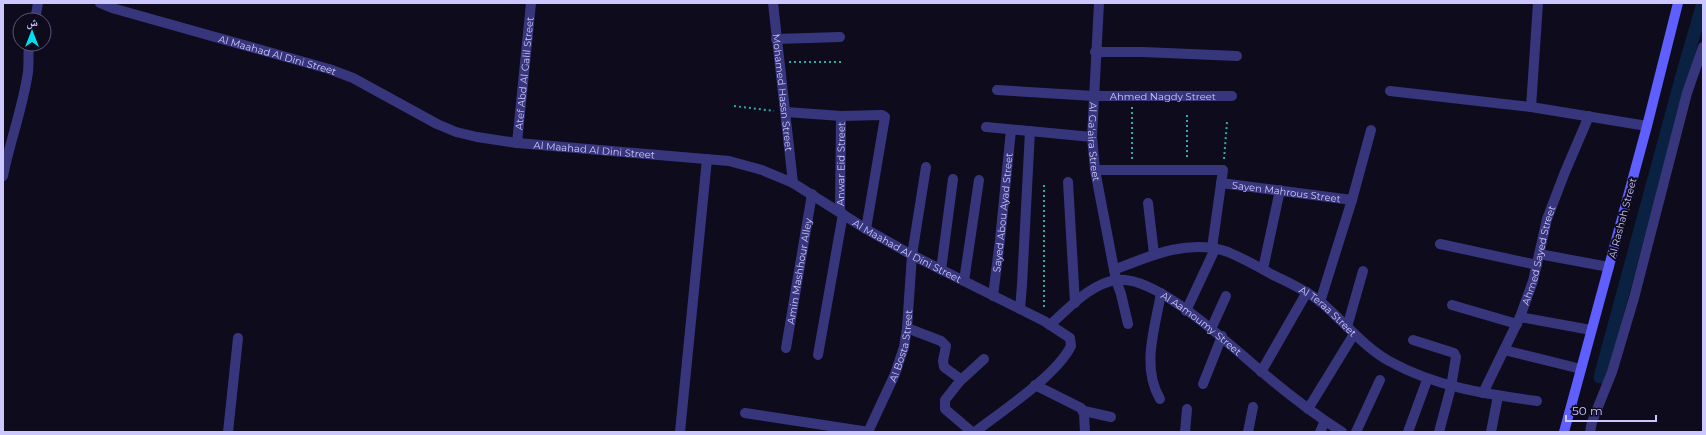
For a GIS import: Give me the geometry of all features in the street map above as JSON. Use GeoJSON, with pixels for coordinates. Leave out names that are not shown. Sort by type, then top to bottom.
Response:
{"type":"FeatureCollection","features":[{"type":"Feature","properties":{"kind":"main road","name":"Al Rashah Street"},"geometry":{"type":"LineString","coordinates":[[1564,432],[1648,126],[1678,3]]}},
{"type":"Feature","properties":{"kind":"street","name":"Al Maahad Al Dini Street"},"geometry":{"type":"LineString","coordinates":[[100,3],[112,8],[329,69],[353,78],[419,115],[456,132],[517,143],[707,159],[746,165],[762,170],[793,183],[866,229],[912,255],[1047,323],[1070,338],[1071,346],[1061,361],[1035,385]]}},
{"type":"Feature","properties":{"kind":"street","name":"Atef Abd Al Galil Street"},"geometry":{"type":"LineString","coordinates":[[517,143],[531,3]]}},
{"type":"Feature","properties":{"kind":"street","name":"Mohamed Hassn Street"},"geometry":{"type":"LineString","coordinates":[[773,3],[778,62],[786,112],[793,183]]}},
{"type":"Feature","properties":{"kind":"street","name":"Al Ga'aira Street"},"geometry":{"type":"LineString","coordinates":[[1099,3],[1092,137],[1095,170],[1115,275],[1128,324]]}},
{"type":"Feature","properties":{"kind":"street"},"geometry":{"type":"LineString","coordinates":[[1531,107],[1538,3]]}},
{"type":"Feature","properties":{"kind":"street"},"geometry":{"type":"LineString","coordinates":[[776,39],[840,37]]}},
{"type":"Feature","properties":{"kind":"street"},"geometry":{"type":"LineString","coordinates":[[1590,432],[1592,422],[1612,372],[1634,298],[1687,93],[1703,47]]}},
{"type":"Feature","properties":{"kind":"street"},"geometry":{"type":"LineString","coordinates":[[3,176],[8,152],[14,138],[28,72],[29,52]]}},
{"type":"Feature","properties":{"kind":"street"},"geometry":{"type":"LineString","coordinates":[[1096,52],[1143,52],[1237,56]]}},
{"type":"Feature","properties":{"kind":"street","name":"Ahmed Nagdy Street"},"geometry":{"type":"LineString","coordinates":[[998,90],[1094,96],[1232,96]]}},
{"type":"Feature","properties":{"kind":"street"},"geometry":{"type":"LineString","coordinates":[[1390,91],[1531,107],[1648,126]]}},
{"type":"Feature","properties":{"kind":"street"},"geometry":{"type":"LineString","coordinates":[[786,112],[841,116],[882,115],[885,117],[866,229]]}},
{"type":"Feature","properties":{"kind":"street","name":"Anwar Eid Street"},"geometry":{"type":"LineString","coordinates":[[818,355],[841,213],[841,116]]}},
{"type":"Feature","properties":{"kind":"street","name":"Ahmed Sayed Street"},"geometry":{"type":"LineString","coordinates":[[1483,393],[1518,321],[1537,265],[1547,219],[1589,116]]}},
{"type":"Feature","properties":{"kind":"street"},"geometry":{"type":"LineString","coordinates":[[986,127],[1092,137]]}},
{"type":"Feature","properties":{"kind":"street","name":"Sayed Abou Ayad Street"},"geometry":{"type":"LineString","coordinates":[[993,296],[1011,130]]}},
{"type":"Feature","properties":{"kind":"street"},"geometry":{"type":"LineString","coordinates":[[1320,302],[1352,200],[1370,130]]}},
{"type":"Feature","properties":{"kind":"street"},"geometry":{"type":"LineString","coordinates":[[1020,309],[1030,132]]}},
{"type":"Feature","properties":{"kind":"street"},"geometry":{"type":"LineString","coordinates":[[680,432],[707,159]]}},
{"type":"Feature","properties":{"kind":"street","name":"Al Bosta Street"},"geometry":{"type":"LineString","coordinates":[[868,432],[900,360],[907,328],[912,255],[926,167]]}},
{"type":"Feature","properties":{"kind":"street","name":"Sayen Mahrous Street"},"geometry":{"type":"LineString","coordinates":[[1095,170],[1223,170]]}},
{"type":"Feature","properties":{"kind":"street"},"geometry":{"type":"LineString","coordinates":[[1186,311],[1213,249],[1223,170]]}},
{"type":"Feature","properties":{"kind":"street"},"geometry":{"type":"LineString","coordinates":[[941,270],[953,180]]}},
{"type":"Feature","properties":{"kind":"street"},"geometry":{"type":"LineString","coordinates":[[964,281],[979,180]]}},
{"type":"Feature","properties":{"kind":"street"},"geometry":{"type":"LineString","coordinates":[[1068,182],[1075,303]]}},
{"type":"Feature","properties":{"kind":"street","name":"Sayen Mahrous Street"},"geometry":{"type":"LineString","coordinates":[[1221,183],[1352,200]]}},
{"type":"Feature","properties":{"kind":"street"},"geometry":{"type":"LineString","coordinates":[[1263,270],[1280,190]]}},
{"type":"Feature","properties":{"kind":"street","name":"Amin Mashhour Alley"},"geometry":{"type":"LineString","coordinates":[[786,348],[812,194]]}},
{"type":"Feature","properties":{"kind":"street"},"geometry":{"type":"LineString","coordinates":[[1148,203],[1154,254]]}},
{"type":"Feature","properties":{"kind":"street"},"geometry":{"type":"LineString","coordinates":[[1440,244],[1537,265]]}},
{"type":"Feature","properties":{"kind":"street","name":"Al Teraa Street"},"geometry":{"type":"LineString","coordinates":[[1115,275],[1154,254],[1177,248],[1213,249],[1227,252],[1307,292],[1388,361],[1427,380],[1451,387],[1498,396],[1537,401]]}},
{"type":"Feature","properties":{"kind":"street"},"geometry":{"type":"LineString","coordinates":[[1539,254],[1609,267]]}},
{"type":"Feature","properties":{"kind":"street"},"geometry":{"type":"LineString","coordinates":[[1308,409],[1350,330],[1363,271]]}},
{"type":"Feature","properties":{"kind":"street","name":"Al Aamoumy Street"},"geometry":{"type":"LineString","coordinates":[[1047,323],[1115,275],[1134,280],[1161,293],[1222,336],[1261,372],[1308,409],[1342,432]]}},
{"type":"Feature","properties":{"kind":"street"},"geometry":{"type":"LineString","coordinates":[[1261,372],[1307,292]]}},
{"type":"Feature","properties":{"kind":"street"},"geometry":{"type":"LineString","coordinates":[[1160,399],[1151,375],[1150,358],[1161,293]]}},
{"type":"Feature","properties":{"kind":"street"},"geometry":{"type":"LineString","coordinates":[[1211,329],[1226,296]]}},
{"type":"Feature","properties":{"kind":"street"},"geometry":{"type":"LineString","coordinates":[[1452,304],[1518,321],[1591,330]]}},
{"type":"Feature","properties":{"kind":"street"},"geometry":{"type":"LineString","coordinates":[[907,328],[944,343],[946,349],[943,361],[944,367],[959,378],[960,381]]}},
{"type":"Feature","properties":{"kind":"street"},"geometry":{"type":"LineString","coordinates":[[1203,384],[1222,336]]}},
{"type":"Feature","properties":{"kind":"street"},"geometry":{"type":"LineString","coordinates":[[228,432],[238,338]]}},
{"type":"Feature","properties":{"kind":"street"},"geometry":{"type":"LineString","coordinates":[[1412,340],[1455,355],[1457,359],[1439,432]]}},
{"type":"Feature","properties":{"kind":"street"},"geometry":{"type":"LineString","coordinates":[[1504,350],[1581,369]]}},
{"type":"Feature","properties":{"kind":"street"},"geometry":{"type":"LineString","coordinates":[[984,358],[960,381],[945,400],[944,406],[946,412],[974,432],[1035,385],[1081,408],[1084,411],[1111,417]]}},
{"type":"Feature","properties":{"kind":"street"},"geometry":{"type":"LineString","coordinates":[[1356,432],[1380,380]]}},
{"type":"Feature","properties":{"kind":"street"},"geometry":{"type":"LineString","coordinates":[[1408,432],[1427,380]]}},
{"type":"Feature","properties":{"kind":"street"},"geometry":{"type":"LineString","coordinates":[[1491,432],[1498,396]]}},
{"type":"Feature","properties":{"kind":"street"},"geometry":{"type":"LineString","coordinates":[[1248,432],[1254,407]]}},
{"type":"Feature","properties":{"kind":"street"},"geometry":{"type":"LineString","coordinates":[[1185,432],[1188,409]]}},
{"type":"Feature","properties":{"kind":"street"},"geometry":{"type":"LineString","coordinates":[[1084,411],[1085,432]]}},
{"type":"Feature","properties":{"kind":"street"},"geometry":{"type":"LineString","coordinates":[[745,413],[868,432]]}},
{"type":"Feature","properties":{"kind":"street"},"geometry":{"type":"LineString","coordinates":[[1320,432],[1325,421]]}},
{"type":"Feature","properties":{"kind":"path"},"geometry":{"type":"LineString","coordinates":[[778,62],[842,62]]}},
{"type":"Feature","properties":{"kind":"path"},"geometry":{"type":"LineString","coordinates":[[1132,96],[1132,170]]}},
{"type":"Feature","properties":{"kind":"path"},"geometry":{"type":"LineString","coordinates":[[734,106],[786,112]]}},
{"type":"Feature","properties":{"kind":"path"},"geometry":{"type":"LineString","coordinates":[[1187,115],[1188,170]]}},
{"type":"Feature","properties":{"kind":"path"},"geometry":{"type":"LineString","coordinates":[[1223,170],[1227,122]]}},
{"type":"Feature","properties":{"kind":"path"},"geometry":{"type":"LineString","coordinates":[[1044,185],[1047,323]]}},
{"type":"Feature","properties":{"kind":"waterway"},"geometry":{"type":"LineString","coordinates":[[1600,377],[1703,3]]}}]}
